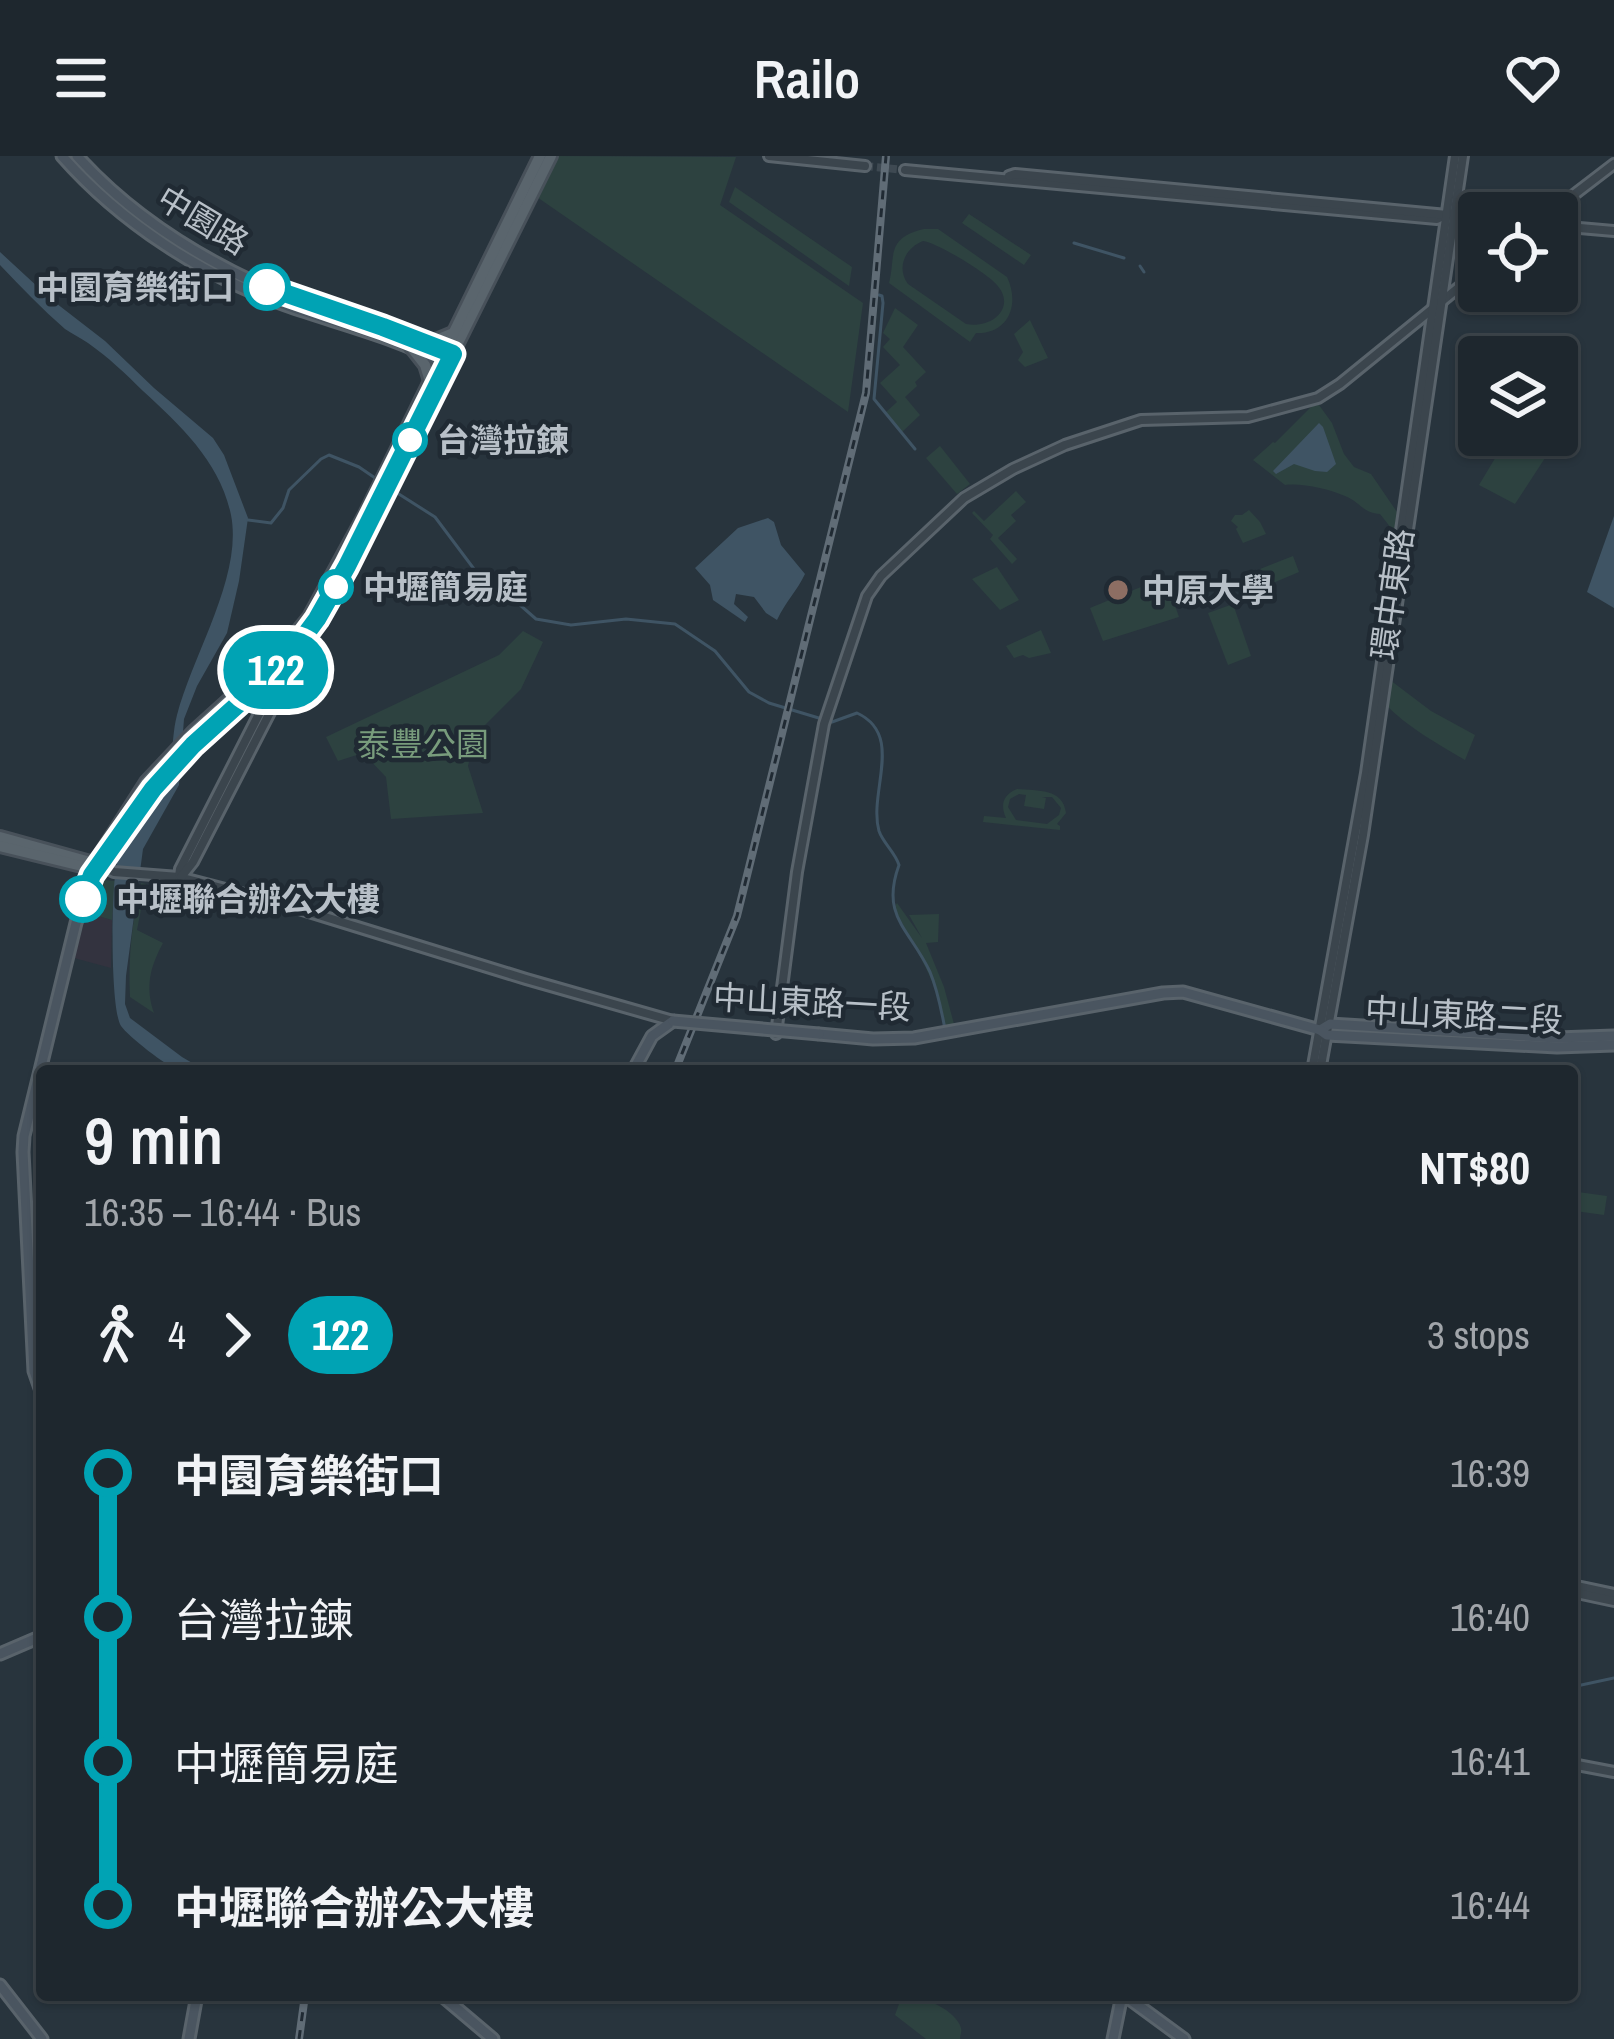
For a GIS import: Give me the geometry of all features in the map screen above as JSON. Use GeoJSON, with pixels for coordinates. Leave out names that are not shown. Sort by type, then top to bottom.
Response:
{"type":"FeatureCollection","features":[{"type":"Feature","properties":{"kind":"main road","name":"中園路"},"geometry":{"type":"LineString","coordinates":[[62,156],[129,218],[203,268],[281,304],[414,343]]}},
{"type":"Feature","properties":{"kind":"main road","name":"中園路"},"geometry":{"type":"LineString","coordinates":[[76,156],[134,209],[214,263],[285,296],[446,358]]}},
{"type":"Feature","properties":{"kind":"main road"},"geometry":{"type":"LineString","coordinates":[[43,1065],[76,923],[100,869],[149,785],[317,619],[338,584],[430,380],[446,358],[453,333],[540,156]]}},
{"type":"Feature","properties":{"kind":"main road"},"geometry":{"type":"LineString","coordinates":[[281,658],[384,484],[551,156]]}},
{"type":"Feature","properties":{"kind":"main road"},"geometry":{"type":"LineString","coordinates":[[430,380],[414,343],[453,333]]}},
{"type":"Feature","properties":{"kind":"main road"},"geometry":{"type":"LineString","coordinates":[[0,842],[100,869]]}},
{"type":"Feature","properties":{"kind":"main road","name":"中山東路一段"},"geometry":{"type":"LineString","coordinates":[[636,1065],[652,1036],[673,1021],[894,1040],[1183,992],[1326,1030]]}},
{"type":"Feature","properties":{"kind":"main road","name":"中山東路二段"},"geometry":{"type":"LineString","coordinates":[[1326,1030],[1614,1041]]}},
{"type":"Feature","properties":{"kind":"main road"},"geometry":{"type":"LineString","coordinates":[[36,1093],[22,1152],[36,1377]]}},
{"type":"Feature","properties":{"kind":"main road"},"geometry":{"type":"LineString","coordinates":[[0,1654],[36,1639]]}},
{"type":"Feature","properties":{"kind":"main road"},"geometry":{"type":"LineString","coordinates":[[0,1984],[42,2039]]}},
{"type":"Feature","properties":{"kind":"main road"},"geometry":{"type":"LineString","coordinates":[[189,2039],[196,2001]]}},
{"type":"Feature","properties":{"kind":"main road"},"geometry":{"type":"LineString","coordinates":[[448,2001],[493,2039]]}},
{"type":"Feature","properties":{"kind":"main road"},"geometry":{"type":"LineString","coordinates":[[1116,2039],[1124,2001]]}},
{"type":"Feature","properties":{"kind":"main road"},"geometry":{"type":"LineString","coordinates":[[1132,2001],[1184,2039]]}},
{"type":"Feature","properties":{"kind":"street"},"geometry":{"type":"LineString","coordinates":[[770,156],[865,166]]}},
{"type":"Feature","properties":{"kind":"street","name":"環中東路"},"geometry":{"type":"LineString","coordinates":[[1326,1030],[1432,309],[1459,156]]}},
{"type":"Feature","properties":{"kind":"street"},"geometry":{"type":"LineString","coordinates":[[1577,192],[1614,164]]}},
{"type":"Feature","properties":{"kind":"street"},"geometry":{"type":"LineString","coordinates":[[905,170],[1437,219],[1458,216]]}},
{"type":"Feature","properties":{"kind":"street","name":"環中東路"},"geometry":{"type":"LineString","coordinates":[[1326,1030],[1384,702],[1450,215]]}},
{"type":"Feature","properties":{"kind":"street"},"geometry":{"type":"LineString","coordinates":[[1578,228],[1614,231]]}},
{"type":"Feature","properties":{"kind":"street"},"geometry":{"type":"LineString","coordinates":[[776,1034],[797,872],[826,720],[873,586],[887,570],[964,498],[1065,445],[1141,420],[1248,417],[1318,398],[1458,288]]}},
{"type":"Feature","properties":{"kind":"street"},"geometry":{"type":"LineString","coordinates":[[179,878],[193,862],[317,619]]}},
{"type":"Feature","properties":{"kind":"street"},"geometry":{"type":"LineString","coordinates":[[179,878],[179,869],[286,667],[281,658]]}},
{"type":"Feature","properties":{"kind":"street"},"geometry":{"type":"LineString","coordinates":[[100,869],[179,878],[297,908],[673,1021]]}},
{"type":"Feature","properties":{"kind":"street"},"geometry":{"type":"LineString","coordinates":[[1317,1065],[1326,1030]]}},
{"type":"Feature","properties":{"kind":"street"},"geometry":{"type":"LineString","coordinates":[[1578,1589],[1614,1598]]}},
{"type":"Feature","properties":{"kind":"street"},"geometry":{"type":"LineString","coordinates":[[1578,1765],[1614,1772]]}},
{"type":"Feature","properties":{"kind":"shaded area"},"geometry":{"type":"Polygon","coordinates":[[[0,252],[213,438],[248,518],[227,633],[184,719],[179,785],[143,849],[126,976],[125,1004],[130,1018],[196,1065],[169,1065],[121,1026],[113,973],[114,895],[121,852],[167,778],[184,691],[230,563],[231,515],[218,478],[185,432],[110,360],[65,329],[0,265],[0,252]]]}},
{"type":"Feature","properties":{"kind":"shaded area"},"geometry":{"type":"Polygon","coordinates":[[[1319,423],[1336,464],[1327,472],[1294,464],[1276,474],[1273,471],[1319,423]]]}},
{"type":"Feature","properties":{"kind":"shaded area"},"geometry":{"type":"Polygon","coordinates":[[[1614,516],[1614,608],[1587,592],[1614,516]]]}},
{"type":"Feature","properties":{"kind":"shaded area"},"geometry":{"type":"Polygon","coordinates":[[[768,518],[774,522],[781,545],[805,574],[777,620],[754,597],[736,594],[734,604],[748,617],[745,622],[713,600],[710,585],[695,568],[738,528],[768,518]]]}},
{"type":"Feature","properties":{"kind":"shaded area"},"geometry":{"type":"Polygon","coordinates":[[[87,913],[112,920],[111,968],[74,958],[87,913]]]}},
{"type":"Feature","properties":{"kind":"green space"},"geometry":{"type":"Polygon","coordinates":[[[554,156],[736,157],[720,205],[863,303],[848,412],[534,195],[554,156]]]}},
{"type":"Feature","properties":{"kind":"green space"},"geometry":{"type":"Polygon","coordinates":[[[735,187],[852,267],[849,286],[729,202],[735,187]]]}},
{"type":"Feature","properties":{"kind":"green space"},"geometry":{"type":"Polygon","coordinates":[[[969,214],[1031,255],[1024,265],[962,223],[969,214]]]}},
{"type":"Feature","properties":{"kind":"green space"},"geometry":{"type":"Polygon","coordinates":[[[938,229],[1007,277],[1012,307],[1004,323],[976,333],[970,342],[889,283],[894,250],[912,233],[938,229]],[[923,241],[907,253],[903,272],[908,284],[966,324],[984,323],[998,315],[1004,302],[997,285],[923,241]]]}},
{"type":"Feature","properties":{"kind":"green space"},"geometry":{"type":"Polygon","coordinates":[[[895,308],[918,325],[903,347],[926,372],[905,397],[920,415],[902,432],[885,413],[897,402],[880,383],[900,365],[883,347],[890,339],[883,333],[895,308]]]}},
{"type":"Feature","properties":{"kind":"green space"},"geometry":{"type":"Polygon","coordinates":[[[1030,320],[1048,358],[1025,367],[1018,360],[1023,352],[1014,334],[1030,320]]]}},
{"type":"Feature","properties":{"kind":"green space"},"geometry":{"type":"Polygon","coordinates":[[[1319,405],[1344,454],[1354,467],[1371,474],[1397,512],[1395,528],[1380,514],[1345,496],[1285,485],[1253,460],[1312,406],[1319,405]]]}},
{"type":"Feature","properties":{"kind":"green space"},"geometry":{"type":"Polygon","coordinates":[[[940,446],[970,484],[957,494],[926,458],[940,446]]]}},
{"type":"Feature","properties":{"kind":"green space"},"geometry":{"type":"Polygon","coordinates":[[[1496,456],[1546,456],[1515,504],[1479,485],[1496,456]]]}},
{"type":"Feature","properties":{"kind":"green space"},"geometry":{"type":"Polygon","coordinates":[[[1016,491],[1026,502],[1011,515],[1016,521],[998,538],[1017,559],[1012,564],[972,513],[984,521],[1016,491]]]}},
{"type":"Feature","properties":{"kind":"green space"},"geometry":{"type":"Polygon","coordinates":[[[1249,510],[1266,534],[1243,543],[1231,521],[1249,510]]]}},
{"type":"Feature","properties":{"kind":"green space"},"geometry":{"type":"Polygon","coordinates":[[[1293,556],[1299,572],[1254,591],[1265,573],[1260,569],[1293,556]]]}},
{"type":"Feature","properties":{"kind":"green space"},"geometry":{"type":"Polygon","coordinates":[[[997,567],[1019,600],[1000,610],[972,579],[997,567]]]}},
{"type":"Feature","properties":{"kind":"green space"},"geometry":{"type":"Polygon","coordinates":[[[1165,577],[1179,617],[1103,641],[1090,608],[1165,577]]]}},
{"type":"Feature","properties":{"kind":"green space"},"geometry":{"type":"Polygon","coordinates":[[[1233,604],[1251,656],[1228,665],[1208,613],[1233,604]]]}},
{"type":"Feature","properties":{"kind":"green space"},"geometry":{"type":"Polygon","coordinates":[[[1041,630],[1051,653],[1014,658],[1006,646],[1041,630]]]}},
{"type":"Feature","properties":{"kind":"green space","name":"泰豐公園"},"geometry":{"type":"Polygon","coordinates":[[[523,631],[543,642],[521,689],[475,735],[468,766],[483,813],[391,819],[386,777],[363,753],[338,761],[326,737],[499,655],[523,631]]]}},
{"type":"Feature","properties":{"kind":"green space"},"geometry":{"type":"Polygon","coordinates":[[[1390,680],[1431,711],[1475,735],[1465,760],[1413,728],[1385,704],[1390,680]]]}},
{"type":"Feature","properties":{"kind":"green space"},"geometry":{"type":"Polygon","coordinates":[[[1017,789],[1041,791],[1060,799],[1066,813],[1057,824],[1060,830],[983,822],[984,816],[1006,818],[1004,800],[1017,789]],[[1026,795],[1010,799],[1008,807],[1016,820],[1047,824],[1059,815],[1061,808],[1052,797],[1042,797],[1046,798],[1044,809],[1024,806],[1026,795]]]}},
{"type":"Feature","properties":{"kind":"green space"},"geometry":{"type":"Polygon","coordinates":[[[105,880],[115,881],[112,920],[87,913],[105,880]]]}},
{"type":"Feature","properties":{"kind":"green space"},"geometry":{"type":"Polygon","coordinates":[[[141,883],[146,884],[137,930],[163,943],[150,977],[154,1013],[130,997],[131,940],[141,883]]]}},
{"type":"Feature","properties":{"kind":"green space"},"geometry":{"type":"Polygon","coordinates":[[[897,903],[922,938],[909,915],[939,914],[938,942],[926,943],[954,1024],[944,1026],[931,978],[894,908],[897,903]]]}},
{"type":"Feature","properties":{"kind":"green space"},"geometry":{"type":"Polygon","coordinates":[[[1578,1192],[1607,1196],[1604,1215],[1578,1211],[1578,1192]]]}},
{"type":"Feature","properties":{"kind":"green space"},"geometry":{"type":"Polygon","coordinates":[[[900,2001],[929,2001],[958,2022],[960,2039],[926,2039],[895,2015],[900,2001]]]}},
{"type":"Feature","properties":{"kind":"waterway"},"geometry":{"type":"LineString","coordinates":[[1074,243],[1124,258]]}},
{"type":"Feature","properties":{"kind":"waterway"},"geometry":{"type":"LineString","coordinates":[[1140,266],[1144,272]]}},
{"type":"Feature","properties":{"kind":"waterway"},"geometry":{"type":"LineString","coordinates":[[879,295],[883,303],[874,399],[915,449]]}},
{"type":"Feature","properties":{"kind":"waterway"},"geometry":{"type":"LineString","coordinates":[[248,520],[271,523],[289,490],[329,455],[378,480]]}},
{"type":"Feature","properties":{"kind":"waterway"},"geometry":{"type":"LineString","coordinates":[[391,489],[435,517],[477,573],[536,619],[571,625],[626,619],[675,624],[715,651],[749,692],[769,703],[832,722],[857,713],[871,723],[882,750],[879,831],[899,865],[895,910],[930,972],[945,1029]]}},
{"type":"Feature","properties":{"kind":"waterway"},"geometry":{"type":"LineString","coordinates":[[1578,1686],[1614,1678]]}},
{"type":"Feature","properties":{"kind":"tunnel"},"geometry":{"type":"LineString","coordinates":[[865,166],[905,170]]}},
{"type":"Feature","properties":{"kind":"railway"},"geometry":{"type":"LineString","coordinates":[[677,1065],[737,916],[866,393],[886,156]]}},
{"type":"Feature","properties":{"kind":"railway"},"geometry":{"type":"LineString","coordinates":[[299,2039],[304,2001]]}},
{"type":"Feature","properties":{"kind":"bus line","name":"122"},"geometry":{"type":"LineString","coordinates":[[83,899],[92,875],[153,789],[193,745],[285,662],[317,619],[453,354],[267,287]]}},
{"type":"Feature","properties":{"kind":"place","name":"中園育樂街口"},"geometry":{"type":"Point","coordinates":[267,287]}},
{"type":"Feature","properties":{"kind":"place","name":"台灣拉鍊"},"geometry":{"type":"Point","coordinates":[410,440]}},
{"type":"Feature","properties":{"kind":"place","name":"中壢簡易庭"},"geometry":{"type":"Point","coordinates":[336,587]}},
{"type":"Feature","properties":{"kind":"place","name":"中原大學"},"geometry":{"type":"Point","coordinates":[1118,590]}},
{"type":"Feature","properties":{"kind":"place","name":"中壢聯合辦公大樓"},"geometry":{"type":"Point","coordinates":[83,899]}}]}
